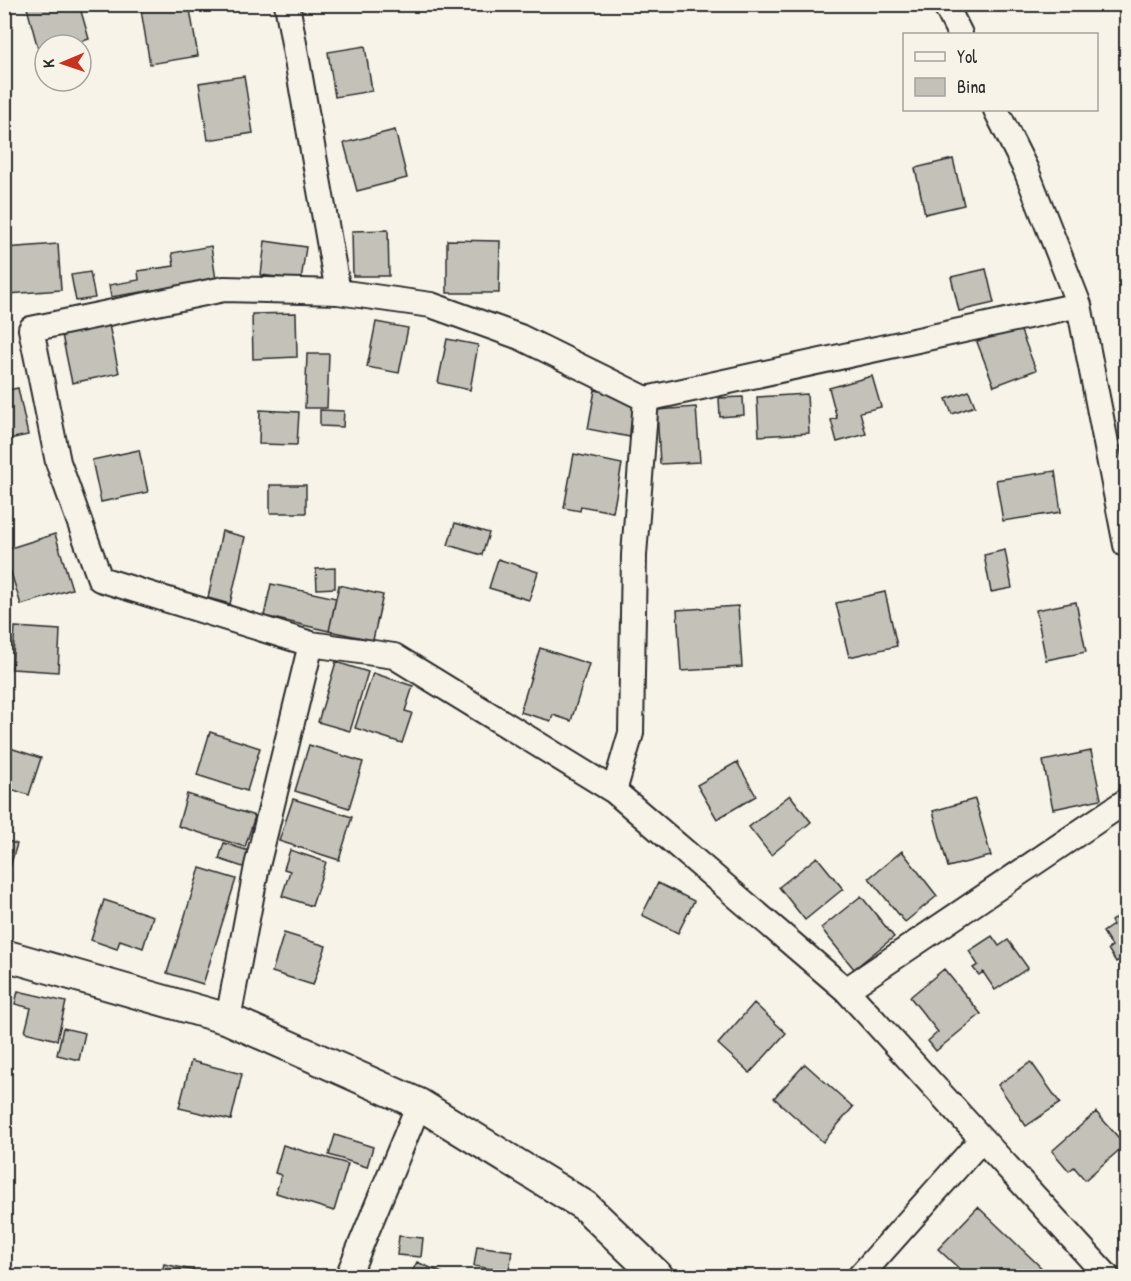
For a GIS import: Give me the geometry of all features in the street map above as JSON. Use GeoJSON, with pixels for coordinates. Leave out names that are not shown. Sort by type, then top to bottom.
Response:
{"type":"FeatureCollection","features":[{"type":"Feature","properties":{"kind":"street"},"geometry":{"type":"LineString","coordinates":[[287,4],[338,292]]}},
{"type":"Feature","properties":{"kind":"street"},"geometry":{"type":"LineString","coordinates":[[945,4],[960,33]]}},
{"type":"Feature","properties":{"kind":"street"},"geometry":{"type":"LineString","coordinates":[[996,111],[1026,170],[1079,305],[1126,545]]}},
{"type":"Feature","properties":{"kind":"street"},"geometry":{"type":"LineString","coordinates":[[1079,305],[646,399],[520,337],[431,305],[338,292],[224,289],[31,329],[58,462],[100,579],[312,644],[394,656],[614,791],[846,990],[1107,1276]]}},
{"type":"Feature","properties":{"kind":"street"},"geometry":{"type":"LineString","coordinates":[[614,791],[631,733],[634,555],[646,399]]}},
{"type":"Feature","properties":{"kind":"street"},"geometry":{"type":"LineString","coordinates":[[228,1019],[257,866],[312,644]]}},
{"type":"Feature","properties":{"kind":"street"},"geometry":{"type":"LineString","coordinates":[[846,990],[1126,801]]}},
{"type":"Feature","properties":{"kind":"street"},"geometry":{"type":"LineString","coordinates":[[4,955],[228,1019],[419,1104],[585,1206],[658,1276]]}},
{"type":"Feature","properties":{"kind":"street"},"geometry":{"type":"LineString","coordinates":[[348,1276],[419,1104]]}},
{"type":"Feature","properties":{"kind":"street"},"geometry":{"type":"LineString","coordinates":[[860,1276],[982,1139]]}},
{"type":"Feature","properties":{"kind":"building"},"geometry":{"type":"Polygon","coordinates":[[[26,4],[79,4],[87,33],[34,33],[26,4]]]}},
{"type":"Feature","properties":{"kind":"building"},"geometry":{"type":"Polygon","coordinates":[[[140,4],[189,4],[198,56],[150,64],[140,4]]]}},
{"type":"Feature","properties":{"kind":"building"},"geometry":{"type":"Polygon","coordinates":[[[365,46],[372,91],[335,97],[328,52],[365,46]]]}},
{"type":"Feature","properties":{"kind":"building"},"geometry":{"type":"Polygon","coordinates":[[[244,76],[253,133],[208,140],[199,83],[244,76]]]}},
{"type":"Feature","properties":{"kind":"building"},"geometry":{"type":"Polygon","coordinates":[[[395,130],[407,178],[357,191],[344,143],[395,130]]]}},
{"type":"Feature","properties":{"kind":"building"},"geometry":{"type":"Polygon","coordinates":[[[953,159],[964,205],[925,214],[915,168],[953,159]]]}},
{"type":"Feature","properties":{"kind":"building"},"geometry":{"type":"Polygon","coordinates":[[[388,230],[389,276],[353,276],[352,231],[388,230]]]}},
{"type":"Feature","properties":{"kind":"building"},"geometry":{"type":"Polygon","coordinates":[[[447,240],[500,241],[499,293],[447,293],[447,240]]]}},
{"type":"Feature","properties":{"kind":"building"},"geometry":{"type":"Polygon","coordinates":[[[265,241],[306,247],[301,280],[261,275],[265,241]]]}},
{"type":"Feature","properties":{"kind":"building"},"geometry":{"type":"Polygon","coordinates":[[[58,244],[61,290],[8,294],[5,248],[58,244]]]}},
{"type":"Feature","properties":{"kind":"building"},"geometry":{"type":"Polygon","coordinates":[[[211,246],[216,280],[111,297],[109,285],[139,280],[138,271],[174,266],[172,253],[211,246]]]}},
{"type":"Feature","properties":{"kind":"building"},"geometry":{"type":"Polygon","coordinates":[[[986,269],[994,303],[959,311],[951,277],[986,269]]]}},
{"type":"Feature","properties":{"kind":"building"},"geometry":{"type":"Polygon","coordinates":[[[90,272],[95,298],[76,301],[71,275],[90,272]]]}},
{"type":"Feature","properties":{"kind":"building"},"geometry":{"type":"Polygon","coordinates":[[[296,313],[297,357],[253,359],[252,314],[296,313]]]}},
{"type":"Feature","properties":{"kind":"building"},"geometry":{"type":"Polygon","coordinates":[[[376,322],[408,328],[399,373],[367,367],[376,322]]]}},
{"type":"Feature","properties":{"kind":"building"},"geometry":{"type":"Polygon","coordinates":[[[109,325],[119,373],[72,383],[62,335],[109,325]]]}},
{"type":"Feature","properties":{"kind":"building"},"geometry":{"type":"Polygon","coordinates":[[[1019,326],[1036,370],[994,386],[977,342],[1019,326]]]}},
{"type":"Feature","properties":{"kind":"building"},"geometry":{"type":"Polygon","coordinates":[[[447,339],[478,345],[470,390],[438,383],[447,339]]]}},
{"type":"Feature","properties":{"kind":"building"},"geometry":{"type":"Polygon","coordinates":[[[307,354],[329,354],[327,408],[305,408],[307,354]]]}},
{"type":"Feature","properties":{"kind":"building"},"geometry":{"type":"Polygon","coordinates":[[[872,376],[881,407],[860,412],[866,434],[837,442],[831,420],[837,418],[829,388],[872,376]]]}},
{"type":"Feature","properties":{"kind":"building"},"geometry":{"type":"Polygon","coordinates":[[[18,388],[28,435],[4,440],[4,391],[18,388]]]}},
{"type":"Feature","properties":{"kind":"building"},"geometry":{"type":"Polygon","coordinates":[[[595,390],[637,399],[630,437],[588,429],[595,390]]]}},
{"type":"Feature","properties":{"kind":"building"},"geometry":{"type":"Polygon","coordinates":[[[969,391],[975,406],[952,414],[946,399],[969,391]]]}},
{"type":"Feature","properties":{"kind":"building"},"geometry":{"type":"Polygon","coordinates":[[[807,394],[809,433],[759,436],[757,397],[807,394]]]}},
{"type":"Feature","properties":{"kind":"building"},"geometry":{"type":"Polygon","coordinates":[[[743,397],[744,415],[720,417],[719,398],[743,397]]]}},
{"type":"Feature","properties":{"kind":"building"},"geometry":{"type":"Polygon","coordinates":[[[696,407],[700,462],[660,464],[657,410],[696,407]]]}},
{"type":"Feature","properties":{"kind":"building"},"geometry":{"type":"Polygon","coordinates":[[[260,410],[299,412],[297,445],[259,444],[260,410]]]}},
{"type":"Feature","properties":{"kind":"building"},"geometry":{"type":"Polygon","coordinates":[[[320,410],[344,411],[343,427],[320,426],[320,410]]]}},
{"type":"Feature","properties":{"kind":"building"},"geometry":{"type":"Polygon","coordinates":[[[139,450],[148,492],[101,502],[92,460],[139,450]]]}},
{"type":"Feature","properties":{"kind":"building"},"geometry":{"type":"Polygon","coordinates":[[[574,454],[622,464],[613,512],[581,506],[580,511],[564,508],[574,454]]]}},
{"type":"Feature","properties":{"kind":"building"},"geometry":{"type":"Polygon","coordinates":[[[1055,471],[1061,512],[1003,521],[996,480],[1055,471]]]}},
{"type":"Feature","properties":{"kind":"building"},"geometry":{"type":"Polygon","coordinates":[[[270,485],[306,485],[306,513],[270,513],[270,485]]]}},
{"type":"Feature","properties":{"kind":"building"},"geometry":{"type":"Polygon","coordinates":[[[455,523],[489,533],[482,555],[448,545],[455,523]]]}},
{"type":"Feature","properties":{"kind":"building"},"geometry":{"type":"Polygon","coordinates":[[[222,531],[245,537],[230,604],[208,598],[222,531]]]}},
{"type":"Feature","properties":{"kind":"building"},"geometry":{"type":"Polygon","coordinates":[[[55,534],[72,589],[21,605],[4,550],[55,534]]]}},
{"type":"Feature","properties":{"kind":"building"},"geometry":{"type":"Polygon","coordinates":[[[1005,550],[1012,588],[991,592],[984,555],[1005,550]]]}},
{"type":"Feature","properties":{"kind":"building"},"geometry":{"type":"Polygon","coordinates":[[[498,559],[538,572],[529,600],[489,588],[498,559]]]}},
{"type":"Feature","properties":{"kind":"building"},"geometry":{"type":"Polygon","coordinates":[[[335,568],[335,588],[317,589],[316,569],[335,568]]]}},
{"type":"Feature","properties":{"kind":"building"},"geometry":{"type":"Polygon","coordinates":[[[271,584],[336,598],[329,631],[264,616],[271,584]]]}},
{"type":"Feature","properties":{"kind":"building"},"geometry":{"type":"Polygon","coordinates":[[[339,585],[383,595],[373,640],[329,631],[339,585]]]}},
{"type":"Feature","properties":{"kind":"building"},"geometry":{"type":"Polygon","coordinates":[[[885,592],[897,646],[849,657],[836,603],[885,592]]]}},
{"type":"Feature","properties":{"kind":"building"},"geometry":{"type":"Polygon","coordinates":[[[1076,602],[1086,652],[1046,660],[1036,610],[1076,602]]]}},
{"type":"Feature","properties":{"kind":"building"},"geometry":{"type":"Polygon","coordinates":[[[738,606],[742,667],[681,671],[677,610],[738,606]]]}},
{"type":"Feature","properties":{"kind":"building"},"geometry":{"type":"Polygon","coordinates":[[[15,627],[60,630],[58,672],[12,669],[15,627]]]}},
{"type":"Feature","properties":{"kind":"building"},"geometry":{"type":"Polygon","coordinates":[[[540,648],[589,664],[571,721],[553,715],[551,721],[520,712],[540,648]]]}},
{"type":"Feature","properties":{"kind":"building"},"geometry":{"type":"Polygon","coordinates":[[[336,662],[368,672],[350,731],[318,722],[336,662]]]}},
{"type":"Feature","properties":{"kind":"building"},"geometry":{"type":"Polygon","coordinates":[[[373,673],[413,686],[405,711],[412,713],[402,743],[355,728],[373,673]]]}},
{"type":"Feature","properties":{"kind":"building"},"geometry":{"type":"Polygon","coordinates":[[[210,732],[260,748],[247,791],[197,775],[210,732]]]}},
{"type":"Feature","properties":{"kind":"building"},"geometry":{"type":"Polygon","coordinates":[[[309,745],[363,762],[349,808],[295,791],[309,745]]]}},
{"type":"Feature","properties":{"kind":"building"},"geometry":{"type":"Polygon","coordinates":[[[4,746],[41,758],[29,795],[4,787],[4,746]]]}},
{"type":"Feature","properties":{"kind":"building"},"geometry":{"type":"Polygon","coordinates":[[[1091,751],[1101,799],[1053,809],[1043,761],[1091,751]]]}},
{"type":"Feature","properties":{"kind":"building"},"geometry":{"type":"Polygon","coordinates":[[[737,762],[756,796],[717,819],[697,785],[737,762]]]}},
{"type":"Feature","properties":{"kind":"building"},"geometry":{"type":"Polygon","coordinates":[[[187,794],[255,816],[245,847],[178,826],[187,794]]]}},
{"type":"Feature","properties":{"kind":"building"},"geometry":{"type":"Polygon","coordinates":[[[790,795],[811,822],[771,855],[749,827],[790,795]]]}},
{"type":"Feature","properties":{"kind":"building"},"geometry":{"type":"Polygon","coordinates":[[[293,799],[352,817],[339,860],[279,841],[293,799]]]}},
{"type":"Feature","properties":{"kind":"building"},"geometry":{"type":"Polygon","coordinates":[[[975,799],[991,856],[948,867],[933,811],[975,799]]]}},
{"type":"Feature","properties":{"kind":"building"},"geometry":{"type":"Polygon","coordinates":[[[4,840],[17,844],[4,886],[4,840]]]}},
{"type":"Feature","properties":{"kind":"building"},"geometry":{"type":"Polygon","coordinates":[[[224,843],[255,853],[249,869],[219,859],[224,843]]]}},
{"type":"Feature","properties":{"kind":"building"},"geometry":{"type":"Polygon","coordinates":[[[290,850],[326,862],[312,906],[282,896],[290,871],[284,869],[290,850]]]}},
{"type":"Feature","properties":{"kind":"building"},"geometry":{"type":"Polygon","coordinates":[[[902,851],[937,896],[905,922],[869,878],[902,851]]]}},
{"type":"Feature","properties":{"kind":"building"},"geometry":{"type":"Polygon","coordinates":[[[817,857],[843,889],[805,920],[779,887],[817,857]]]}},
{"type":"Feature","properties":{"kind":"building"},"geometry":{"type":"Polygon","coordinates":[[[200,868],[236,879],[203,984],[167,973],[200,868]]]}},
{"type":"Feature","properties":{"kind":"building"},"geometry":{"type":"Polygon","coordinates":[[[658,883],[694,901],[678,933],[642,915],[658,883]]]}},
{"type":"Feature","properties":{"kind":"building"},"geometry":{"type":"Polygon","coordinates":[[[861,896],[894,937],[854,969],[821,928],[861,896]]]}},
{"type":"Feature","properties":{"kind":"building"},"geometry":{"type":"Polygon","coordinates":[[[104,900],[153,916],[143,948],[120,940],[117,949],[91,940],[104,900]]]}},
{"type":"Feature","properties":{"kind":"building"},"geometry":{"type":"Polygon","coordinates":[[[1126,911],[1126,967],[1121,959],[1116,962],[1108,949],[1112,946],[1103,932],[1113,925],[1111,921],[1126,911]]]}},
{"type":"Feature","properties":{"kind":"building"},"geometry":{"type":"Polygon","coordinates":[[[284,933],[326,946],[313,985],[272,972],[284,933]]]}},
{"type":"Feature","properties":{"kind":"building"},"geometry":{"type":"Polygon","coordinates":[[[992,936],[999,946],[1008,940],[1028,968],[995,990],[983,972],[979,975],[973,968],[978,965],[969,951],[992,936]]]}},
{"type":"Feature","properties":{"kind":"building"},"geometry":{"type":"Polygon","coordinates":[[[944,969],[981,1014],[936,1051],[928,1041],[938,1032],[910,997],[944,969]]]}},
{"type":"Feature","properties":{"kind":"building"},"geometry":{"type":"Polygon","coordinates":[[[18,991],[66,1002],[57,1040],[25,1032],[31,1008],[15,1004],[18,991]]]}},
{"type":"Feature","properties":{"kind":"building"},"geometry":{"type":"Polygon","coordinates":[[[754,1003],[786,1033],[750,1073],[718,1044],[754,1003]]]}},
{"type":"Feature","properties":{"kind":"building"},"geometry":{"type":"Polygon","coordinates":[[[63,1028],[85,1033],[79,1060],[57,1055],[63,1028]]]}},
{"type":"Feature","properties":{"kind":"building"},"geometry":{"type":"Polygon","coordinates":[[[191,1061],[242,1074],[231,1120],[179,1108],[191,1061]]]}},
{"type":"Feature","properties":{"kind":"building"},"geometry":{"type":"Polygon","coordinates":[[[1031,1062],[1060,1103],[1026,1126],[998,1085],[1031,1062]]]}},
{"type":"Feature","properties":{"kind":"building"},"geometry":{"type":"Polygon","coordinates":[[[805,1064],[853,1107],[823,1142],[774,1098],[805,1064]]]}},
{"type":"Feature","properties":{"kind":"building"},"geometry":{"type":"Polygon","coordinates":[[[1096,1112],[1125,1145],[1085,1180],[1074,1167],[1069,1171],[1052,1151],[1096,1112]]]}},
{"type":"Feature","properties":{"kind":"building"},"geometry":{"type":"Polygon","coordinates":[[[335,1135],[373,1147],[367,1167],[329,1155],[335,1135]]]}},
{"type":"Feature","properties":{"kind":"building"},"geometry":{"type":"Polygon","coordinates":[[[283,1145],[348,1164],[334,1211],[276,1193],[281,1175],[275,1173],[283,1145]]]}},
{"type":"Feature","properties":{"kind":"building"},"geometry":{"type":"Polygon","coordinates":[[[978,1207],[1049,1275],[967,1276],[938,1249],[978,1207]]]}},
{"type":"Feature","properties":{"kind":"building"},"geometry":{"type":"Polygon","coordinates":[[[399,1236],[423,1238],[421,1257],[397,1255],[399,1236]]]}},
{"type":"Feature","properties":{"kind":"building"},"geometry":{"type":"Polygon","coordinates":[[[477,1246],[512,1251],[509,1272],[474,1266],[477,1246]]]}},
{"type":"Feature","properties":{"kind":"building"},"geometry":{"type":"Polygon","coordinates":[[[417,1262],[449,1276],[410,1276],[417,1262]]]}},
{"type":"Feature","properties":{"kind":"building"},"geometry":{"type":"Polygon","coordinates":[[[164,1264],[214,1275],[161,1276],[164,1264]]]}}]}
